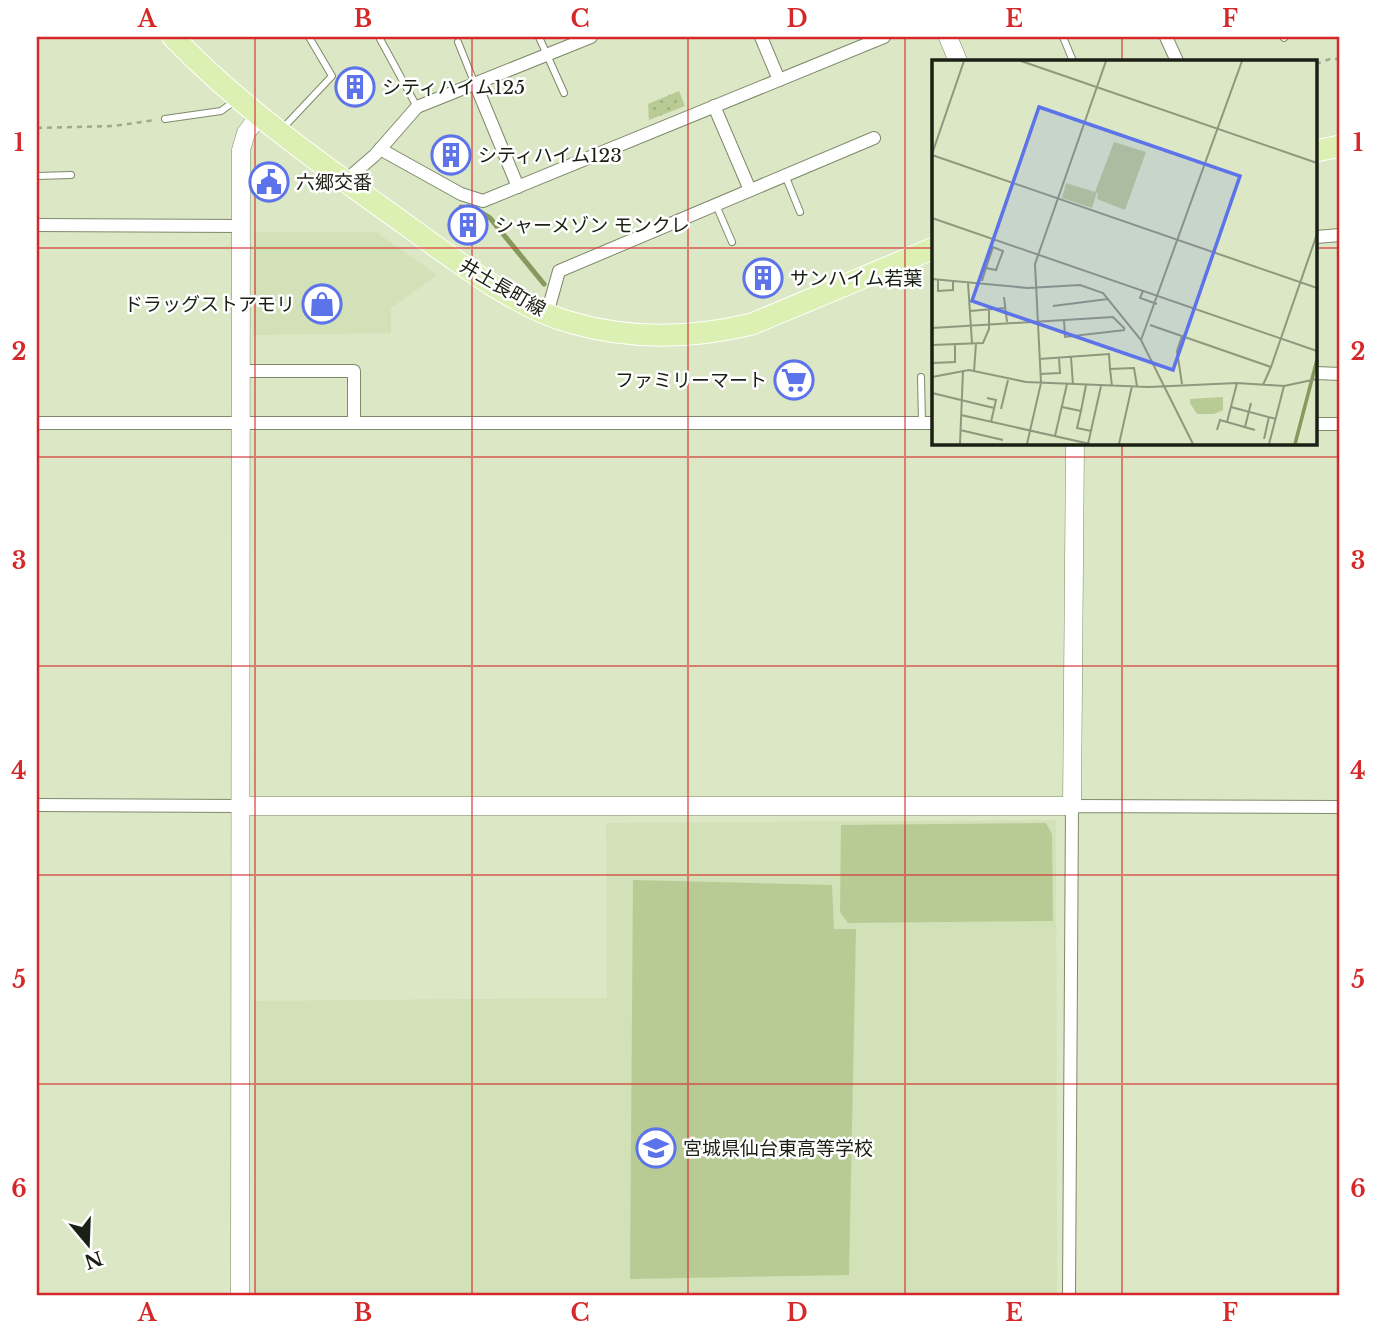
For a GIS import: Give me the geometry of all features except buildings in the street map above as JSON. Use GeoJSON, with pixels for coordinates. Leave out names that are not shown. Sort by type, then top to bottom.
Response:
{"type":"FeatureCollection","features":[{"type":"Feature","properties":{"kind":"main road","name":"井土長町線"},"geometry":{"type":"LineString","coordinates":[[173,37],[259,116],[345,181],[491,283],[547,314],[568,321],[623,334],[678,337],[725,331],[752,324],[932,249]]}},
{"type":"Feature","properties":{"kind":"main road"},"geometry":{"type":"LineString","coordinates":[[1318,151],[1340,146]]}},
{"type":"Feature","properties":{"kind":"street"},"geometry":{"type":"LineString","coordinates":[[345,181],[380,149],[416,107],[591,37]]}},
{"type":"Feature","properties":{"kind":"street"},"geometry":{"type":"LineString","coordinates":[[761,37],[779,80]]}},
{"type":"Feature","properties":{"kind":"street"},"geometry":{"type":"LineString","coordinates":[[380,149],[461,194],[483,201],[884,37]]}},
{"type":"Feature","properties":{"kind":"street"},"geometry":{"type":"LineString","coordinates":[[948,37],[958,60]]}},
{"type":"Feature","properties":{"kind":"street"},"geometry":{"type":"LineString","coordinates":[[1166,37],[1177,60]]}},
{"type":"Feature","properties":{"kind":"street"},"geometry":{"type":"LineString","coordinates":[[475,83],[518,187]]}},
{"type":"Feature","properties":{"kind":"street"},"geometry":{"type":"LineString","coordinates":[[714,106],[750,190]]}},
{"type":"Feature","properties":{"kind":"street"},"geometry":{"type":"LineString","coordinates":[[240,1295],[241,150],[246,133],[259,116]]}},
{"type":"Feature","properties":{"kind":"street"},"geometry":{"type":"LineString","coordinates":[[547,314],[559,271],[874,138]]}},
{"type":"Feature","properties":{"kind":"street"},"geometry":{"type":"LineString","coordinates":[[37,225],[241,226]]}},
{"type":"Feature","properties":{"kind":"street"},"geometry":{"type":"LineString","coordinates":[[1318,237],[1340,235]]}},
{"type":"Feature","properties":{"kind":"street"},"geometry":{"type":"LineString","coordinates":[[241,371],[354,371],[354,423]]}},
{"type":"Feature","properties":{"kind":"street"},"geometry":{"type":"LineString","coordinates":[[1318,373],[1340,374]]}},
{"type":"Feature","properties":{"kind":"street"},"geometry":{"type":"LineString","coordinates":[[37,423],[928,423]]}},
{"type":"Feature","properties":{"kind":"street"},"geometry":{"type":"LineString","coordinates":[[1318,424],[1340,424]]}},
{"type":"Feature","properties":{"kind":"street"},"geometry":{"type":"LineString","coordinates":[[1069,1295],[1075,444]]}},
{"type":"Feature","properties":{"kind":"street"},"geometry":{"type":"LineString","coordinates":[[37,806],[1340,807]]}},
{"type":"Feature","properties":{"kind":"lane"},"geometry":{"type":"LineString","coordinates":[[279,131],[332,76],[309,37]]}},
{"type":"Feature","properties":{"kind":"lane"},"geometry":{"type":"LineString","coordinates":[[379,37],[416,107]]}},
{"type":"Feature","properties":{"kind":"lane"},"geometry":{"type":"LineString","coordinates":[[539,37],[564,93]]}},
{"type":"Feature","properties":{"kind":"lane"},"geometry":{"type":"LineString","coordinates":[[1063,37],[1073,60]]}},
{"type":"Feature","properties":{"kind":"lane"},"geometry":{"type":"LineString","coordinates":[[458,42],[475,83]]}},
{"type":"Feature","properties":{"kind":"lane"},"geometry":{"type":"LineString","coordinates":[[165,119],[221,111],[239,98]]}},
{"type":"Feature","properties":{"kind":"lane"},"geometry":{"type":"LineString","coordinates":[[37,176],[71,175]]}},
{"type":"Feature","properties":{"kind":"lane"},"geometry":{"type":"LineString","coordinates":[[785,175],[800,212]]}},
{"type":"Feature","properties":{"kind":"lane"},"geometry":{"type":"LineString","coordinates":[[716,205],[732,242]]}},
{"type":"Feature","properties":{"kind":"lane"},"geometry":{"type":"LineString","coordinates":[[921,377],[928,423]]}},
{"type":"Feature","properties":{"kind":"path"},"geometry":{"type":"LineString","coordinates":[[1318,63],[1340,59]]}},
{"type":"Feature","properties":{"kind":"path"},"geometry":{"type":"LineString","coordinates":[[37,128],[114,126],[165,119]]}},
{"type":"Feature","properties":{"kind":"shaded area"},"geometry":{"type":"Polygon","coordinates":[[[679,91],[685,106],[649,120],[648,104],[679,91]]]}},
{"type":"Feature","properties":{"kind":"shaded area"},"geometry":{"type":"Polygon","coordinates":[[[255,232],[376,232],[437,275],[391,308],[391,333],[253,335],[255,232]]]}},
{"type":"Feature","properties":{"kind":"shaded area","name":"宮城県仙台東高等学校"},"geometry":{"type":"Polygon","coordinates":[[[1056,820],[1057,1295],[255,1295],[254,1001],[607,998],[606,823],[1056,820]]]}},
{"type":"Feature","properties":{"kind":"shaded area"},"geometry":{"type":"Polygon","coordinates":[[[1046,823],[1052,834],[1053,921],[848,923],[840,912],[841,825],[1046,823]]]}},
{"type":"Feature","properties":{"kind":"shaded area"},"geometry":{"type":"Polygon","coordinates":[[[633,880],[832,885],[834,929],[856,929],[849,1275],[630,1279],[633,880]]]}},
{"type":"Feature","properties":{"kind":"waterway"},"geometry":{"type":"LineString","coordinates":[[461,207],[477,210],[490,218],[544,284]]}},
{"type":"Feature","properties":{"kind":"place","name":"シティハイム125"},"geometry":{"type":"Point","coordinates":[355,87]}},
{"type":"Feature","properties":{"kind":"place","name":"シティハイム123"},"geometry":{"type":"Point","coordinates":[451,155]}},
{"type":"Feature","properties":{"kind":"place","name":"六郷交番"},"geometry":{"type":"Point","coordinates":[269,182]}},
{"type":"Feature","properties":{"kind":"place","name":"シャーメゾン モンクレ"},"geometry":{"type":"Point","coordinates":[468,225]}},
{"type":"Feature","properties":{"kind":"place","name":"サンハイム若葉"},"geometry":{"type":"Point","coordinates":[763,278]}},
{"type":"Feature","properties":{"kind":"place","name":"ドラッグストアモリ"},"geometry":{"type":"Point","coordinates":[322,304]}},
{"type":"Feature","properties":{"kind":"place","name":"ファミリーマート"},"geometry":{"type":"Point","coordinates":[794,380]}},
{"type":"Feature","properties":{"kind":"place","name":"宮城県仙台東高等学校"},"geometry":{"type":"Point","coordinates":[656,1148]}}]}
